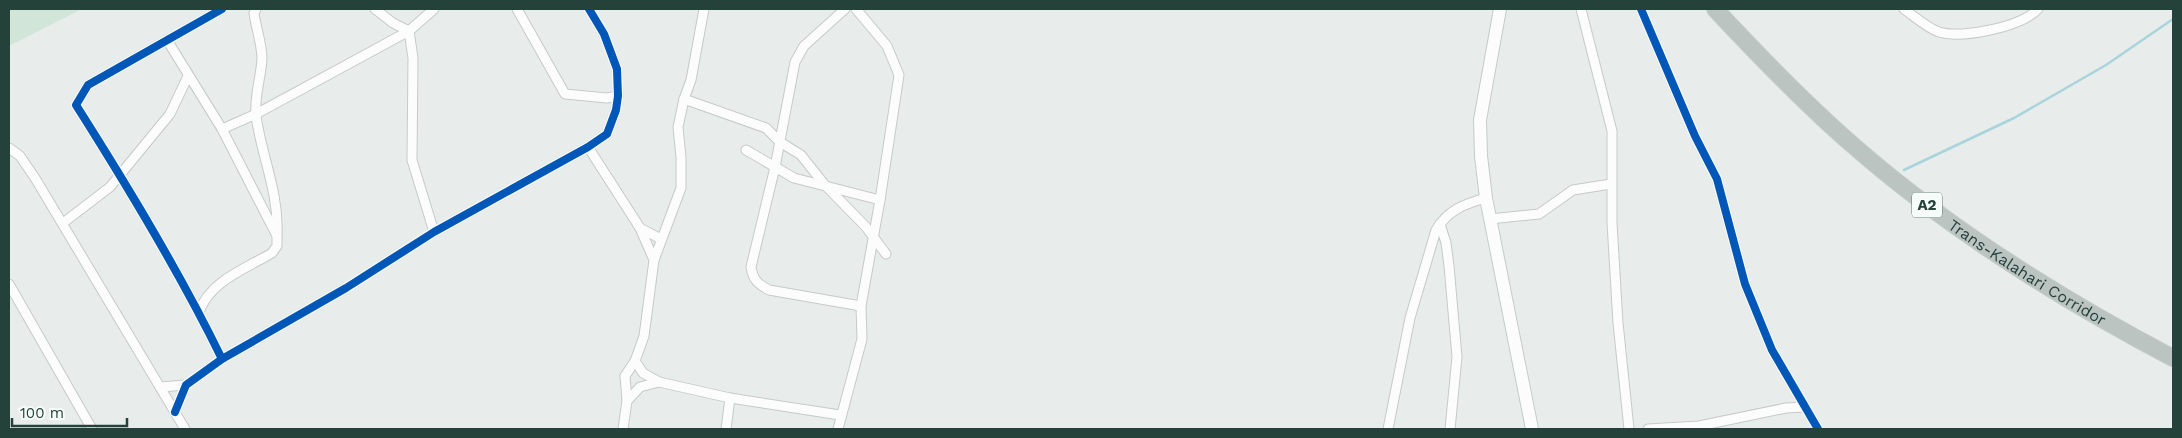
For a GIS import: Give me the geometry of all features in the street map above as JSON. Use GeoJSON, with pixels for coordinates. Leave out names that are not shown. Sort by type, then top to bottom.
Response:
{"type":"FeatureCollection","features":[{"type":"Feature","properties":{"kind":"highway","name":"Trans-Kalahari Corridor"},"geometry":{"type":"LineString","coordinates":[[1715,9],[1854,147],[1937,212],[2030,276],[2100,319],[2173,358]]}},
{"type":"Feature","properties":{"kind":"street"},"geometry":{"type":"LineString","coordinates":[[222,9],[88,85],[76,104],[120,173],[199,312],[222,359]]}},
{"type":"Feature","properties":{"kind":"street"},"geometry":{"type":"LineString","coordinates":[[199,312],[204,299],[216,285],[272,254],[277,246],[278,213],[273,183],[265,161],[256,114],[262,57],[254,14],[256,9]]}},
{"type":"Feature","properties":{"kind":"street"},"geometry":{"type":"LineString","coordinates":[[375,9],[409,31]]}},
{"type":"Feature","properties":{"kind":"street"},"geometry":{"type":"LineString","coordinates":[[222,129],[256,114],[409,31],[434,9]]}},
{"type":"Feature","properties":{"kind":"street"},"geometry":{"type":"LineString","coordinates":[[517,9],[565,94],[607,98],[618,96]]}},
{"type":"Feature","properties":{"kind":"street"},"geometry":{"type":"LineString","coordinates":[[160,387],[186,385],[222,359],[346,288],[434,232],[607,134],[616,110],[618,96],[617,69],[604,34],[589,9]]}},
{"type":"Feature","properties":{"kind":"street"},"geometry":{"type":"LineString","coordinates":[[622,429],[627,400],[625,376],[635,361],[644,336],[654,260],[680,188],[681,157],[678,127],[684,99],[691,80],[704,9]]}},
{"type":"Feature","properties":{"kind":"street"},"geometry":{"type":"LineString","coordinates":[[845,9],[799,53],[795,62],[775,167],[752,256],[752,275],[757,284],[777,291],[861,306]]}},
{"type":"Feature","properties":{"kind":"street"},"geometry":{"type":"LineString","coordinates":[[838,429],[840,415],[862,339],[861,306],[874,237],[899,76],[887,46],[856,9]]}},
{"type":"Feature","properties":{"kind":"street"},"geometry":{"type":"LineString","coordinates":[[1500,9],[1480,120],[1486,198],[1532,429]]}},
{"type":"Feature","properties":{"kind":"street"},"geometry":{"type":"LineString","coordinates":[[1581,9],[1612,131],[1611,184],[1618,323],[1630,429]]}},
{"type":"Feature","properties":{"kind":"street"},"geometry":{"type":"LineString","coordinates":[[1641,9],[1695,136],[1718,180],[1745,284],[1772,350],[1818,429]]}},
{"type":"Feature","properties":{"kind":"street"},"geometry":{"type":"LineString","coordinates":[[1904,9],[1937,32],[1949,34],[2000,27],[2028,16],[2038,9]]}},
{"type":"Feature","properties":{"kind":"street"},"geometry":{"type":"LineString","coordinates":[[409,31],[413,58],[412,160],[434,232]]}},
{"type":"Feature","properties":{"kind":"street"},"geometry":{"type":"LineString","coordinates":[[167,40],[222,129],[276,236]]}},
{"type":"Feature","properties":{"kind":"street"},"geometry":{"type":"LineString","coordinates":[[63,223],[110,187],[170,114],[188,76]]}},
{"type":"Feature","properties":{"kind":"street"},"geometry":{"type":"LineString","coordinates":[[684,99],[766,128],[780,142],[801,155],[824,184],[874,237],[886,254]]}},
{"type":"Feature","properties":{"kind":"street"},"geometry":{"type":"LineString","coordinates":[[588,146],[640,228],[654,260]]}},
{"type":"Feature","properties":{"kind":"street"},"geometry":{"type":"LineString","coordinates":[[9,148],[20,156],[63,223],[185,429]]}},
{"type":"Feature","properties":{"kind":"street"},"geometry":{"type":"LineString","coordinates":[[746,150],[794,178],[824,184],[880,200]]}},
{"type":"Feature","properties":{"kind":"street"},"geometry":{"type":"LineString","coordinates":[[1490,219],[1539,214],[1573,190],[1611,184]]}},
{"type":"Feature","properties":{"kind":"street"},"geometry":{"type":"LineString","coordinates":[[1388,429],[1410,318],[1433,238],[1440,224],[1455,209],[1486,198]]}},
{"type":"Feature","properties":{"kind":"street"},"geometry":{"type":"LineString","coordinates":[[1440,224],[1448,258],[1457,357],[1450,429]]}},
{"type":"Feature","properties":{"kind":"street"},"geometry":{"type":"LineString","coordinates":[[640,228],[662,239]]}},
{"type":"Feature","properties":{"kind":"street"},"geometry":{"type":"LineString","coordinates":[[9,284],[92,429]]}},
{"type":"Feature","properties":{"kind":"street"},"geometry":{"type":"LineString","coordinates":[[635,361],[643,373],[659,382],[730,398],[840,415]]}},
{"type":"Feature","properties":{"kind":"street"},"geometry":{"type":"LineString","coordinates":[[627,400],[640,387],[659,382]]}},
{"type":"Feature","properties":{"kind":"street"},"geometry":{"type":"LineString","coordinates":[[175,412],[186,385]]}},
{"type":"Feature","properties":{"kind":"street"},"geometry":{"type":"LineString","coordinates":[[726,429],[730,398]]}},
{"type":"Feature","properties":{"kind":"street"},"geometry":{"type":"LineString","coordinates":[[1648,429],[1724,425],[1786,408],[1805,407]]}},
{"type":"Feature","properties":{"kind":"green space"},"geometry":{"type":"Polygon","coordinates":[[[9,9],[82,9],[9,46],[9,9]]]}},
{"type":"Feature","properties":{"kind":"waterway"},"geometry":{"type":"LineString","coordinates":[[1904,170],[2014,118],[2106,65],[2173,19]]}},
{"type":"Feature","properties":{"kind":"cycle path"},"geometry":{"type":"LineString","coordinates":[[222,9],[88,85],[76,105],[152,230],[206,326],[222,359]]}},
{"type":"Feature","properties":{"kind":"cycle path"},"geometry":{"type":"LineString","coordinates":[[175,412],[186,385],[222,359],[346,288],[434,232],[588,147],[607,134],[616,110],[618,96],[617,69],[604,34],[589,9]]}},
{"type":"Feature","properties":{"kind":"cycle path"},"geometry":{"type":"LineString","coordinates":[[1641,9],[1695,136],[1717,179],[1745,284],[1772,350],[1818,429]]}}]}
